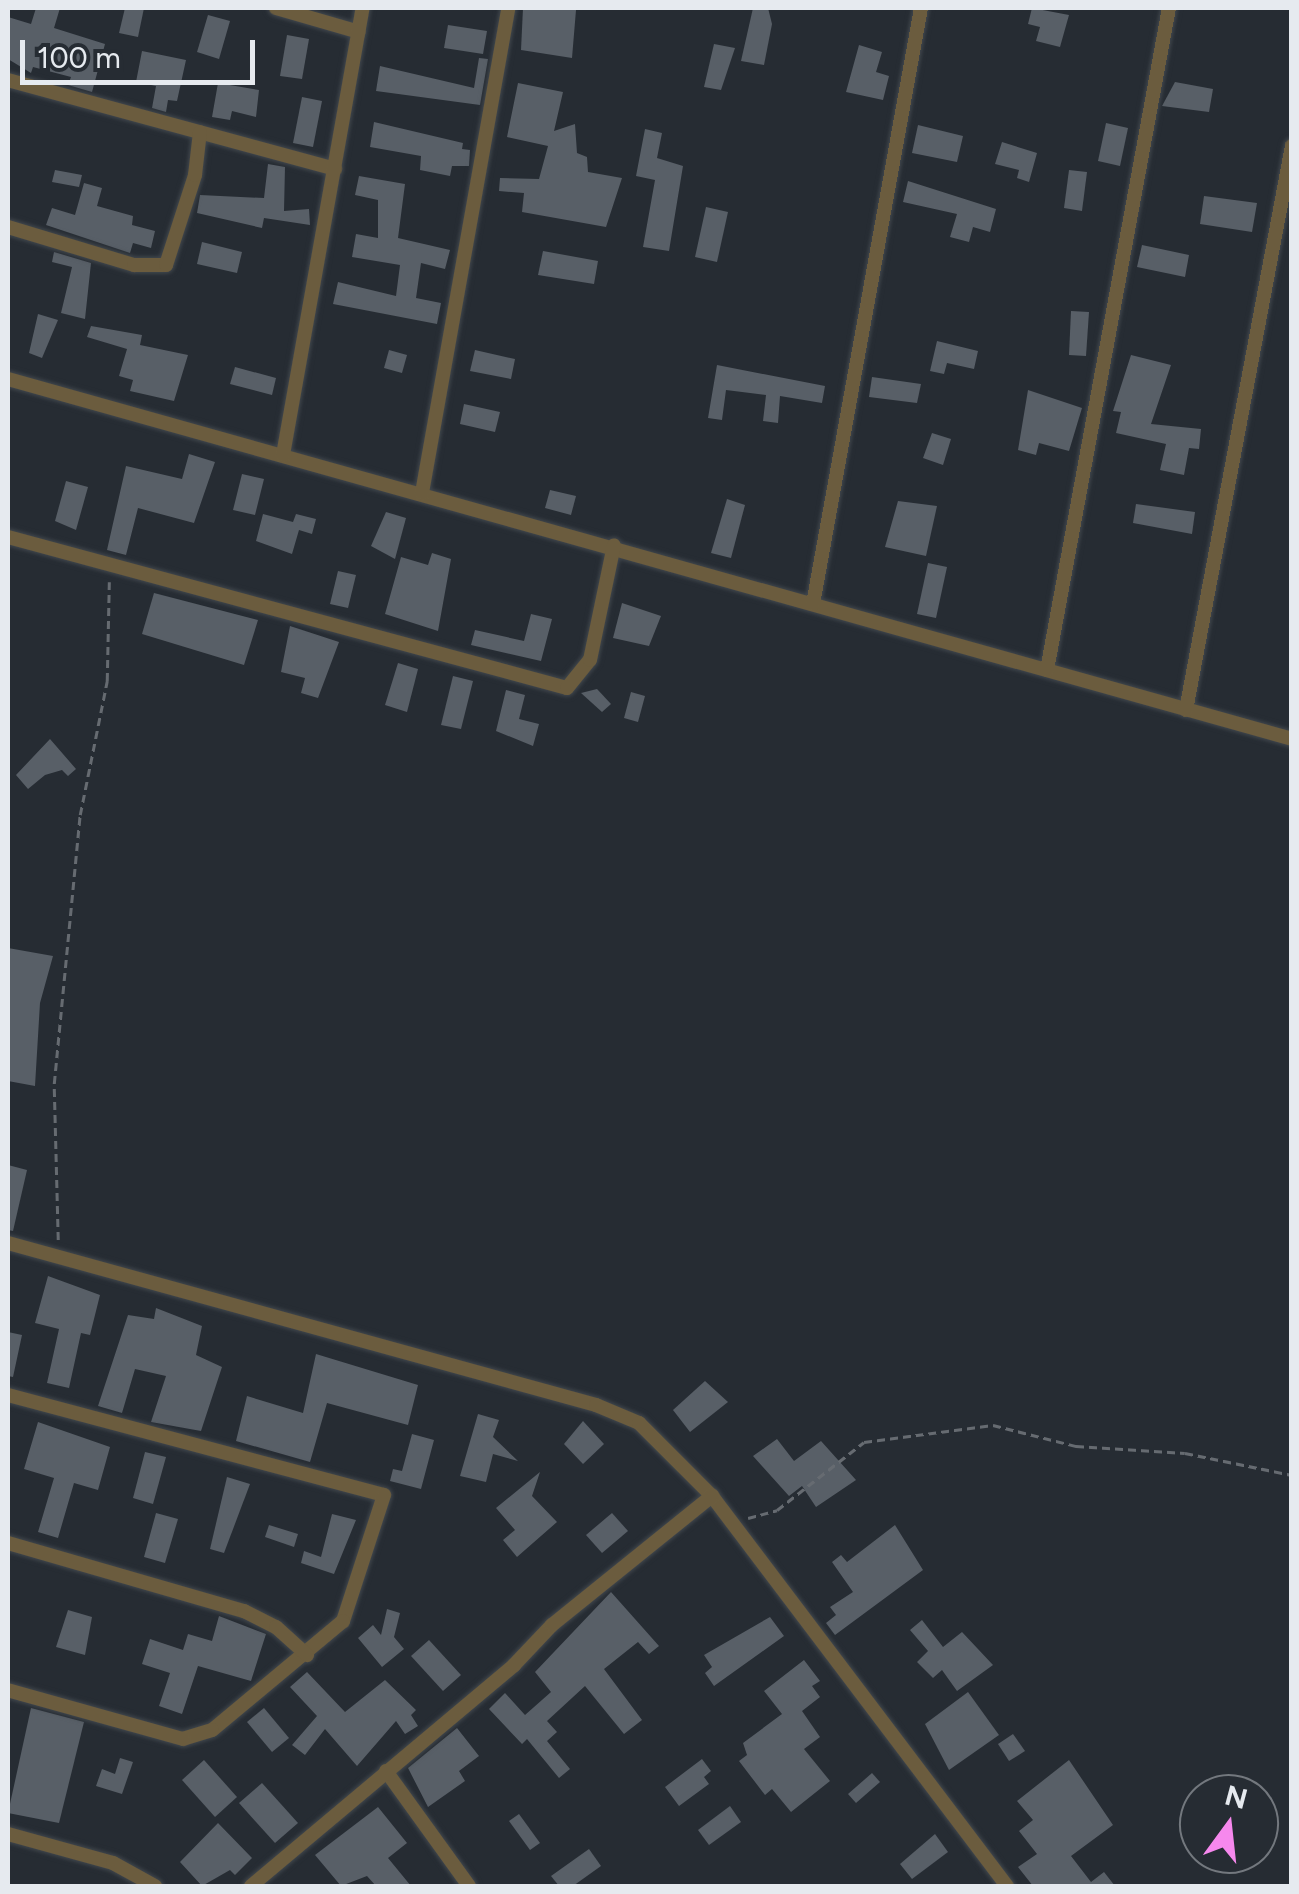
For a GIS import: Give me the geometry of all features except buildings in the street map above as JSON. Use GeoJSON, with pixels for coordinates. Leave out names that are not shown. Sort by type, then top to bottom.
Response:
{"type":"FeatureCollection","features":[{"type":"Feature","properties":{"kind":"street"},"geometry":{"type":"LineString","coordinates":[[276,8],[358,32]]}},
{"type":"Feature","properties":{"kind":"street"},"geometry":{"type":"LineString","coordinates":[[283,455],[363,8]]}},
{"type":"Feature","properties":{"kind":"street"},"geometry":{"type":"LineString","coordinates":[[422,493],[508,8]]}},
{"type":"Feature","properties":{"kind":"street"},"geometry":{"type":"LineString","coordinates":[[813,604],[920,8]]}},
{"type":"Feature","properties":{"kind":"street"},"geometry":{"type":"LineString","coordinates":[[1046,670],[1169,8]]}},
{"type":"Feature","properties":{"kind":"street"},"geometry":{"type":"LineString","coordinates":[[8,80],[335,169]]}},
{"type":"Feature","properties":{"kind":"street"},"geometry":{"type":"LineString","coordinates":[[8,227],[159,268],[178,237],[200,132]]}},
{"type":"Feature","properties":{"kind":"street"},"geometry":{"type":"LineString","coordinates":[[1186,710],[1292,146]]}},
{"type":"Feature","properties":{"kind":"street"},"geometry":{"type":"LineString","coordinates":[[8,379],[614,545],[1292,739]]}},
{"type":"Feature","properties":{"kind":"street"},"geometry":{"type":"LineString","coordinates":[[8,536],[110,560],[566,688],[590,660],[614,545]]}},
{"type":"Feature","properties":{"kind":"street"},"geometry":{"type":"LineString","coordinates":[[8,1243],[596,1405],[660,1439],[712,1496],[1007,1886]]}},
{"type":"Feature","properties":{"kind":"street"},"geometry":{"type":"LineString","coordinates":[[8,1394],[384,1495],[353,1600],[343,1621],[307,1655],[212,1730],[183,1740],[8,1690]]}},
{"type":"Feature","properties":{"kind":"street"},"geometry":{"type":"LineString","coordinates":[[250,1886],[712,1496]]}},
{"type":"Feature","properties":{"kind":"street"},"geometry":{"type":"LineString","coordinates":[[8,1543],[244,1611],[276,1627],[307,1655]]}},
{"type":"Feature","properties":{"kind":"street"},"geometry":{"type":"LineString","coordinates":[[386,1770],[469,1886]]}},
{"type":"Feature","properties":{"kind":"street"},"geometry":{"type":"LineString","coordinates":[[8,1834],[113,1862],[155,1886]]}},
{"type":"Feature","properties":{"kind":"path"},"geometry":{"type":"LineString","coordinates":[[58,1258],[54,1084],[80,815],[107,680],[110,560]]}},
{"type":"Feature","properties":{"kind":"path"},"geometry":{"type":"LineString","coordinates":[[732,1522],[777,1510],[864,1442],[993,1425],[1076,1446],[1185,1453],[1292,1475]]}}]}
